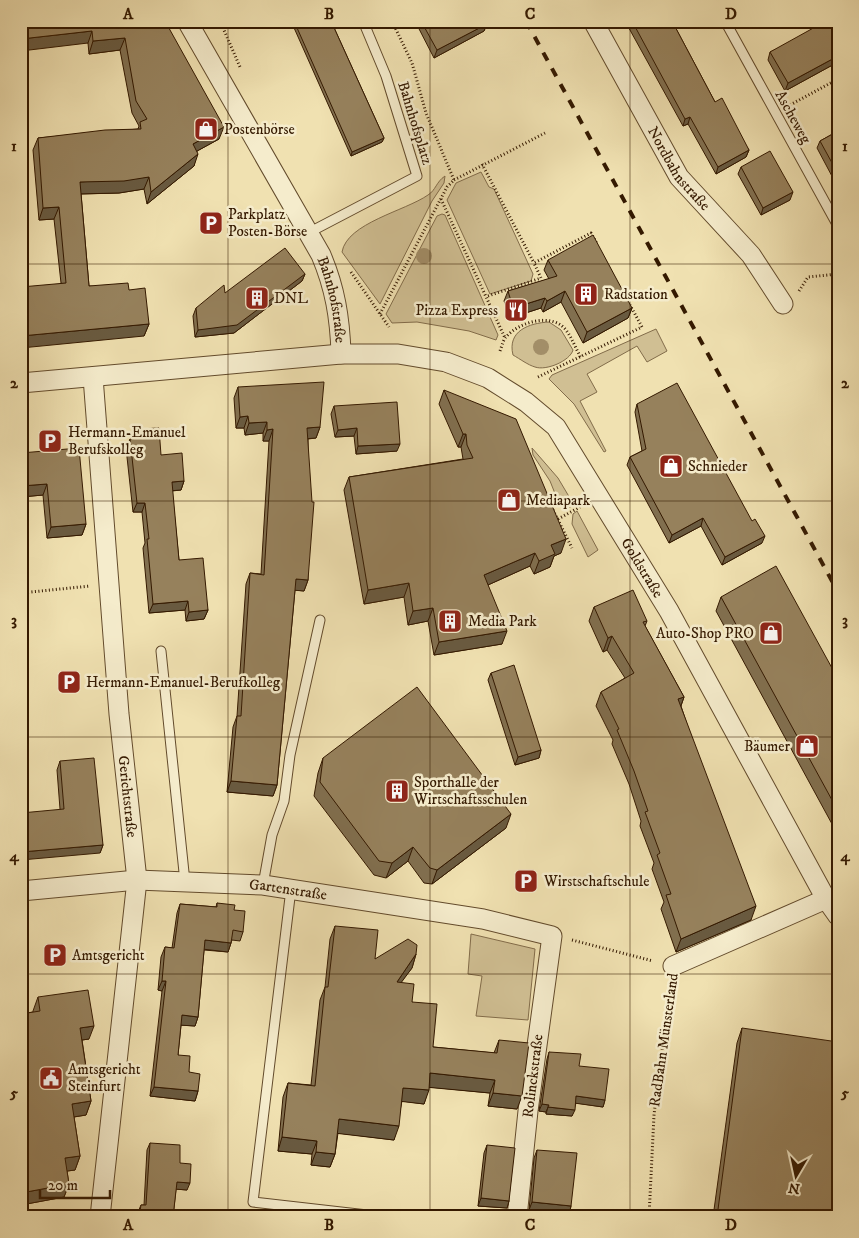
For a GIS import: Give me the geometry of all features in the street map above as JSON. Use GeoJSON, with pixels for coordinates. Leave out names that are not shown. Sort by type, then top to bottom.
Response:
{"type":"FeatureCollection","features":[{"type":"Feature","properties":{"kind":"street","name":"Bahnhofstraße"},"geometry":{"type":"LineString","coordinates":[[21,383],[341,354],[338,306],[332,282],[308,233],[187,21]]}},
{"type":"Feature","properties":{"kind":"street","name":"Nordbahnstraße"},"geometry":{"type":"LineString","coordinates":[[593,21],[679,178],[751,255],[783,304]]}},
{"type":"Feature","properties":{"kind":"street","name":"Goldstraße"},"geometry":{"type":"LineString","coordinates":[[341,354],[398,354],[446,362],[488,378],[526,402],[556,427],[670,611],[824,900],[838,916]]}},
{"type":"Feature","properties":{"kind":"street","name":"Gerichtstraße"},"geometry":{"type":"LineString","coordinates":[[93,377],[108,584],[137,880],[100,1217]]}},
{"type":"Feature","properties":{"kind":"street","name":"Gartenstraße"},"geometry":{"type":"LineString","coordinates":[[21,891],[137,880],[263,885],[483,919],[552,936]]}},
{"type":"Feature","properties":{"kind":"street","name":"RadBahn Münsterland"},"geometry":{"type":"LineString","coordinates":[[673,966],[824,900]]}},
{"type":"Feature","properties":{"kind":"street","name":"Rolinckstraße"},"geometry":{"type":"LineString","coordinates":[[517,1217],[528,1111],[552,936]]}},
{"type":"Feature","properties":{"kind":"lane","name":"Bahnhofsplatz"},"geometry":{"type":"LineString","coordinates":[[308,233],[417,176],[386,76],[363,21]]}},
{"type":"Feature","properties":{"kind":"lane","name":"Ascheweg"},"geometry":{"type":"LineString","coordinates":[[725,21],[838,226]]}},
{"type":"Feature","properties":{"kind":"lane"},"geometry":{"type":"LineString","coordinates":[[263,885],[270,843],[284,801],[290,755],[320,620]]}},
{"type":"Feature","properties":{"kind":"lane"},"geometry":{"type":"LineString","coordinates":[[161,651],[185,882]]}},
{"type":"Feature","properties":{"kind":"lane"},"geometry":{"type":"LineString","coordinates":[[292,889],[253,1202],[376,1216]]}},
{"type":"Feature","properties":{"kind":"path"},"geometry":{"type":"LineString","coordinates":[[392,21],[412,63],[426,112],[454,180]]}},
{"type":"Feature","properties":{"kind":"path"},"geometry":{"type":"LineString","coordinates":[[776,113],[838,79]]}},
{"type":"Feature","properties":{"kind":"path"},"geometry":{"type":"LineString","coordinates":[[380,314],[447,187],[454,180],[482,164],[545,133]]}},
{"type":"Feature","properties":{"kind":"path"},"geometry":{"type":"LineString","coordinates":[[482,164],[541,278],[488,296]]}},
{"type":"Feature","properties":{"kind":"path"},"geometry":{"type":"LineString","coordinates":[[441,198],[488,296],[505,338]]}},
{"type":"Feature","properties":{"kind":"path"},"geometry":{"type":"LineString","coordinates":[[534,263],[591,233],[599,248]]}},
{"type":"Feature","properties":{"kind":"path"},"geometry":{"type":"LineString","coordinates":[[783,304],[801,290],[808,277],[838,274]]}},
{"type":"Feature","properties":{"kind":"path"},"geometry":{"type":"LineString","coordinates":[[538,377],[581,358],[642,327],[628,302]]}},
{"type":"Feature","properties":{"kind":"path"},"geometry":{"type":"LineString","coordinates":[[500,351],[505,338],[519,325],[537,321],[555,321],[566,329],[581,358]]}},
{"type":"Feature","properties":{"kind":"path"},"geometry":{"type":"LineString","coordinates":[[550,503],[572,548]]}},
{"type":"Feature","properties":{"kind":"path"},"geometry":{"type":"LineString","coordinates":[[558,519],[581,507]]}},
{"type":"Feature","properties":{"kind":"path"},"geometry":{"type":"LineString","coordinates":[[21,593],[108,584]]}},
{"type":"Feature","properties":{"kind":"path"},"geometry":{"type":"LineString","coordinates":[[552,936],[673,966]]}},
{"type":"Feature","properties":{"kind":"path","name":"RadBahn Münsterland"},"geometry":{"type":"LineString","coordinates":[[649,1217],[648,1200],[654,1115],[673,966]]}},
{"type":"Feature","properties":{"kind":"shaded area"},"geometry":{"type":"Polygon","coordinates":[[[481,172],[489,187],[494,189],[533,274],[531,281],[490,294],[447,200],[456,183],[481,172]]]}},
{"type":"Feature","properties":{"kind":"shaded area"},"geometry":{"type":"Polygon","coordinates":[[[445,176],[444,183],[432,201],[380,304],[342,252],[346,242],[365,225],[428,195],[445,176]]]}},
{"type":"Feature","properties":{"kind":"shaded area"},"geometry":{"type":"Polygon","coordinates":[[[445,215],[498,335],[496,340],[469,331],[417,322],[392,323],[386,314],[437,216],[445,215]]]}},
{"type":"Feature","properties":{"kind":"shaded area"},"geometry":{"type":"Polygon","coordinates":[[[549,322],[561,330],[573,350],[567,358],[557,364],[540,368],[530,365],[513,355],[513,340],[516,334],[534,324],[549,322]]]}},
{"type":"Feature","properties":{"kind":"shaded area"},"geometry":{"type":"Polygon","coordinates":[[[656,329],[667,351],[647,362],[637,346],[587,374],[597,392],[580,401],[606,451],[604,452],[574,404],[549,379],[552,375],[656,329]]]}},
{"type":"Feature","properties":{"kind":"shaded area"},"geometry":{"type":"Polygon","coordinates":[[[532,448],[558,478],[574,505],[570,507],[560,506],[550,481],[533,455],[532,448]]]}},
{"type":"Feature","properties":{"kind":"shaded area"},"geometry":{"type":"Polygon","coordinates":[[[577,511],[598,550],[588,557],[572,524],[573,514],[577,511]]]}},
{"type":"Feature","properties":{"kind":"shaded area"},"geometry":{"type":"Polygon","coordinates":[[[471,934],[535,949],[528,1020],[476,1016],[482,976],[468,974],[471,934]]]}},
{"type":"Feature","properties":{"kind":"building"},"geometry":{"type":"Polygon","coordinates":[[[21,21],[165,21],[224,127],[193,144],[198,154],[151,192],[149,177],[124,181],[80,182],[89,286],[128,283],[129,290],[145,288],[149,324],[21,336],[21,287],[66,283],[59,207],[43,208],[38,138],[105,130],[141,129],[140,122],[147,119],[136,101],[125,38],[93,41],[92,31],[21,39],[21,21]]]}},
{"type":"Feature","properties":{"kind":"building"},"geometry":{"type":"Polygon","coordinates":[[[294,21],[331,21],[384,138],[352,152],[294,21]]]}},
{"type":"Feature","properties":{"kind":"building"},"geometry":{"type":"Polygon","coordinates":[[[421,21],[485,21],[487,24],[437,50],[421,21]]]}},
{"type":"Feature","properties":{"kind":"building"},"geometry":{"type":"Polygon","coordinates":[[[632,21],[672,21],[715,102],[722,98],[749,150],[718,167],[690,117],[685,119],[632,21]]]}},
{"type":"Feature","properties":{"kind":"building"},"geometry":{"type":"Polygon","coordinates":[[[826,21],[838,21],[838,56],[788,83],[770,52],[826,21]]]}},
{"type":"Feature","properties":{"kind":"building"},"geometry":{"type":"Polygon","coordinates":[[[838,131],[838,172],[837,172],[820,141],[838,131]]]}},
{"type":"Feature","properties":{"kind":"building"},"geometry":{"type":"Polygon","coordinates":[[[770,151],[793,192],[763,208],[741,167],[770,151]]]}},
{"type":"Feature","properties":{"kind":"building","name":"Radstation"},"geometry":{"type":"Polygon","coordinates":[[[593,235],[632,308],[587,332],[565,291],[547,301],[545,298],[513,308],[508,291],[557,276],[548,260],[593,235]]]}},
{"type":"Feature","properties":{"kind":"building","name":"DNL"},"geometry":{"type":"Polygon","coordinates":[[[285,248],[305,274],[237,325],[198,330],[196,308],[224,285],[225,293],[285,248]]]}},
{"type":"Feature","properties":{"kind":"building"},"geometry":{"type":"Polygon","coordinates":[[[324,382],[320,427],[307,428],[312,502],[314,502],[308,580],[296,579],[277,785],[231,781],[237,716],[241,716],[250,573],[264,575],[273,429],[267,430],[267,422],[249,423],[248,416],[240,417],[238,387],[324,382]]]}},
{"type":"Feature","properties":{"kind":"building","name":"Schnieder"},"geometry":{"type":"Polygon","coordinates":[[[677,383],[752,521],[755,519],[765,536],[725,557],[703,518],[672,535],[630,457],[646,449],[637,404],[677,383]]]}},
{"type":"Feature","properties":{"kind":"building"},"geometry":{"type":"Polygon","coordinates":[[[444,390],[516,419],[566,539],[551,545],[555,554],[539,561],[535,553],[484,575],[507,631],[439,642],[433,608],[413,611],[409,583],[368,590],[349,477],[473,458],[467,445],[466,434],[463,434],[444,390]]]}},
{"type":"Feature","properties":{"kind":"building"},"geometry":{"type":"Polygon","coordinates":[[[397,402],[400,444],[358,446],[357,428],[338,430],[334,406],[397,402]]]}},
{"type":"Feature","properties":{"kind":"building"},"geometry":{"type":"Polygon","coordinates":[[[159,428],[161,455],[182,453],[184,481],[172,482],[179,560],[203,558],[208,610],[189,612],[188,601],[153,604],[145,503],[137,503],[130,439],[138,438],[138,429],[159,428]]]}},
{"type":"Feature","properties":{"kind":"building"},"geometry":{"type":"Polygon","coordinates":[[[79,448],[86,524],[51,527],[47,484],[21,486],[21,453],[79,448]]]}},
{"type":"Feature","properties":{"kind":"building"},"geometry":{"type":"Polygon","coordinates":[[[776,566],[838,679],[838,811],[721,597],[776,566]]]}},
{"type":"Feature","properties":{"kind":"building"},"geometry":{"type":"Polygon","coordinates":[[[633,590],[647,621],[643,622],[684,697],[678,699],[756,906],[681,939],[666,895],[671,894],[657,855],[660,853],[645,812],[648,811],[617,730],[619,729],[601,692],[634,673],[612,636],[608,638],[594,607],[633,590]]]}},
{"type":"Feature","properties":{"kind":"building","name":"Media Park"},"geometry":{"type":"Polygon","coordinates":[[[514,665],[541,750],[518,757],[491,673],[514,665]]]}},
{"type":"Feature","properties":{"kind":"building","name":"Sporthalle der Wirtschaftsschulen"},"geometry":{"type":"Polygon","coordinates":[[[417,687],[511,814],[437,870],[430,868],[413,847],[392,863],[379,861],[320,782],[323,758],[417,687]]]}},
{"type":"Feature","properties":{"kind":"building"},"geometry":{"type":"Polygon","coordinates":[[[94,758],[103,845],[21,852],[21,813],[64,809],[60,761],[94,758]]]}},
{"type":"Feature","properties":{"kind":"building"},"geometry":{"type":"Polygon","coordinates":[[[217,903],[235,905],[234,910],[245,911],[243,932],[233,930],[231,943],[205,940],[198,1017],[182,1015],[178,1055],[190,1056],[189,1072],[200,1074],[198,1091],[154,1087],[166,981],[162,981],[165,947],[174,948],[180,904],[217,907],[217,903]]]}},
{"type":"Feature","properties":{"kind":"building"},"geometry":{"type":"Polygon","coordinates":[[[335,926],[378,930],[375,959],[408,939],[417,945],[416,954],[397,982],[414,984],[412,1002],[437,1004],[433,1047],[497,1053],[499,1040],[529,1043],[522,1096],[493,1093],[495,1080],[430,1073],[429,1090],[403,1088],[399,1126],[339,1119],[335,1154],[316,1152],[317,1141],[282,1137],[288,1083],[315,1086],[325,987],[328,987],[335,926]]]}},
{"type":"Feature","properties":{"kind":"building"},"geometry":{"type":"Polygon","coordinates":[[[88,990],[94,1026],[80,1028],[91,1101],[72,1104],[80,1156],[65,1158],[69,1184],[21,1193],[21,1014],[40,1011],[38,997],[88,990]]]}},
{"type":"Feature","properties":{"kind":"building"},"geometry":{"type":"Polygon","coordinates":[[[742,1028],[838,1042],[838,1217],[717,1217],[742,1028]]]}},
{"type":"Feature","properties":{"kind":"building"},"geometry":{"type":"Polygon","coordinates":[[[549,1052],[581,1054],[579,1066],[609,1069],[605,1100],[576,1096],[575,1110],[548,1107],[549,1105],[542,1104],[549,1052]]]}},
{"type":"Feature","properties":{"kind":"building"},"geometry":{"type":"Polygon","coordinates":[[[150,1143],[180,1145],[180,1163],[191,1164],[190,1183],[177,1182],[173,1217],[139,1217],[141,1205],[146,1205],[150,1143]]]}},
{"type":"Feature","properties":{"kind":"building"},"geometry":{"type":"Polygon","coordinates":[[[487,1145],[515,1148],[509,1201],[481,1198],[487,1145]]]}},
{"type":"Feature","properties":{"kind":"building"},"geometry":{"type":"Polygon","coordinates":[[[537,1150],[577,1153],[571,1206],[532,1202],[537,1150]]]}},
{"type":"Feature","properties":{"kind":"railway"},"geometry":{"type":"LineString","coordinates":[[526,21],[838,592]]}},
{"type":"Feature","properties":{"kind":"place","name":"Postenbörse"},"geometry":{"type":"Point","coordinates":[206,129]}},
{"type":"Feature","properties":{"kind":"place","name":"Parkplatz Posten-Börse"},"geometry":{"type":"Point","coordinates":[211,223]}},
{"type":"Feature","properties":{"kind":"place","name":"Radstation"},"geometry":{"type":"Point","coordinates":[586,294]}},
{"type":"Feature","properties":{"kind":"place","name":"DNL"},"geometry":{"type":"Point","coordinates":[257,298]}},
{"type":"Feature","properties":{"kind":"place","name":"Pizza Express"},"geometry":{"type":"Point","coordinates":[516,310]}},
{"type":"Feature","properties":{"kind":"place","name":"Hermann-Emanuel Berufskolleg"},"geometry":{"type":"Point","coordinates":[50,441]}},
{"type":"Feature","properties":{"kind":"place","name":"Schnieder"},"geometry":{"type":"Point","coordinates":[671,466]}},
{"type":"Feature","properties":{"kind":"place","name":"Mediapark"},"geometry":{"type":"Point","coordinates":[509,500]}},
{"type":"Feature","properties":{"kind":"place","name":"Media Park"},"geometry":{"type":"Point","coordinates":[450,621]}},
{"type":"Feature","properties":{"kind":"place","name":"Auto-Shop PRO"},"geometry":{"type":"Point","coordinates":[771,633]}},
{"type":"Feature","properties":{"kind":"place","name":"Hermann-Emanuel-Berufkolleg"},"geometry":{"type":"Point","coordinates":[69,682]}},
{"type":"Feature","properties":{"kind":"place","name":"Bäumer"},"geometry":{"type":"Point","coordinates":[807,746]}},
{"type":"Feature","properties":{"kind":"place","name":"Sporthalle der Wirtschaftsschulen"},"geometry":{"type":"Point","coordinates":[397,791]}},
{"type":"Feature","properties":{"kind":"place","name":"Wirstschaftschule"},"geometry":{"type":"Point","coordinates":[526,881]}},
{"type":"Feature","properties":{"kind":"place","name":"Amtsgericht"},"geometry":{"type":"Point","coordinates":[55,955]}},
{"type":"Feature","properties":{"kind":"place","name":"Amtsgericht Steinfurt"},"geometry":{"type":"Point","coordinates":[51,1078]}}]}
